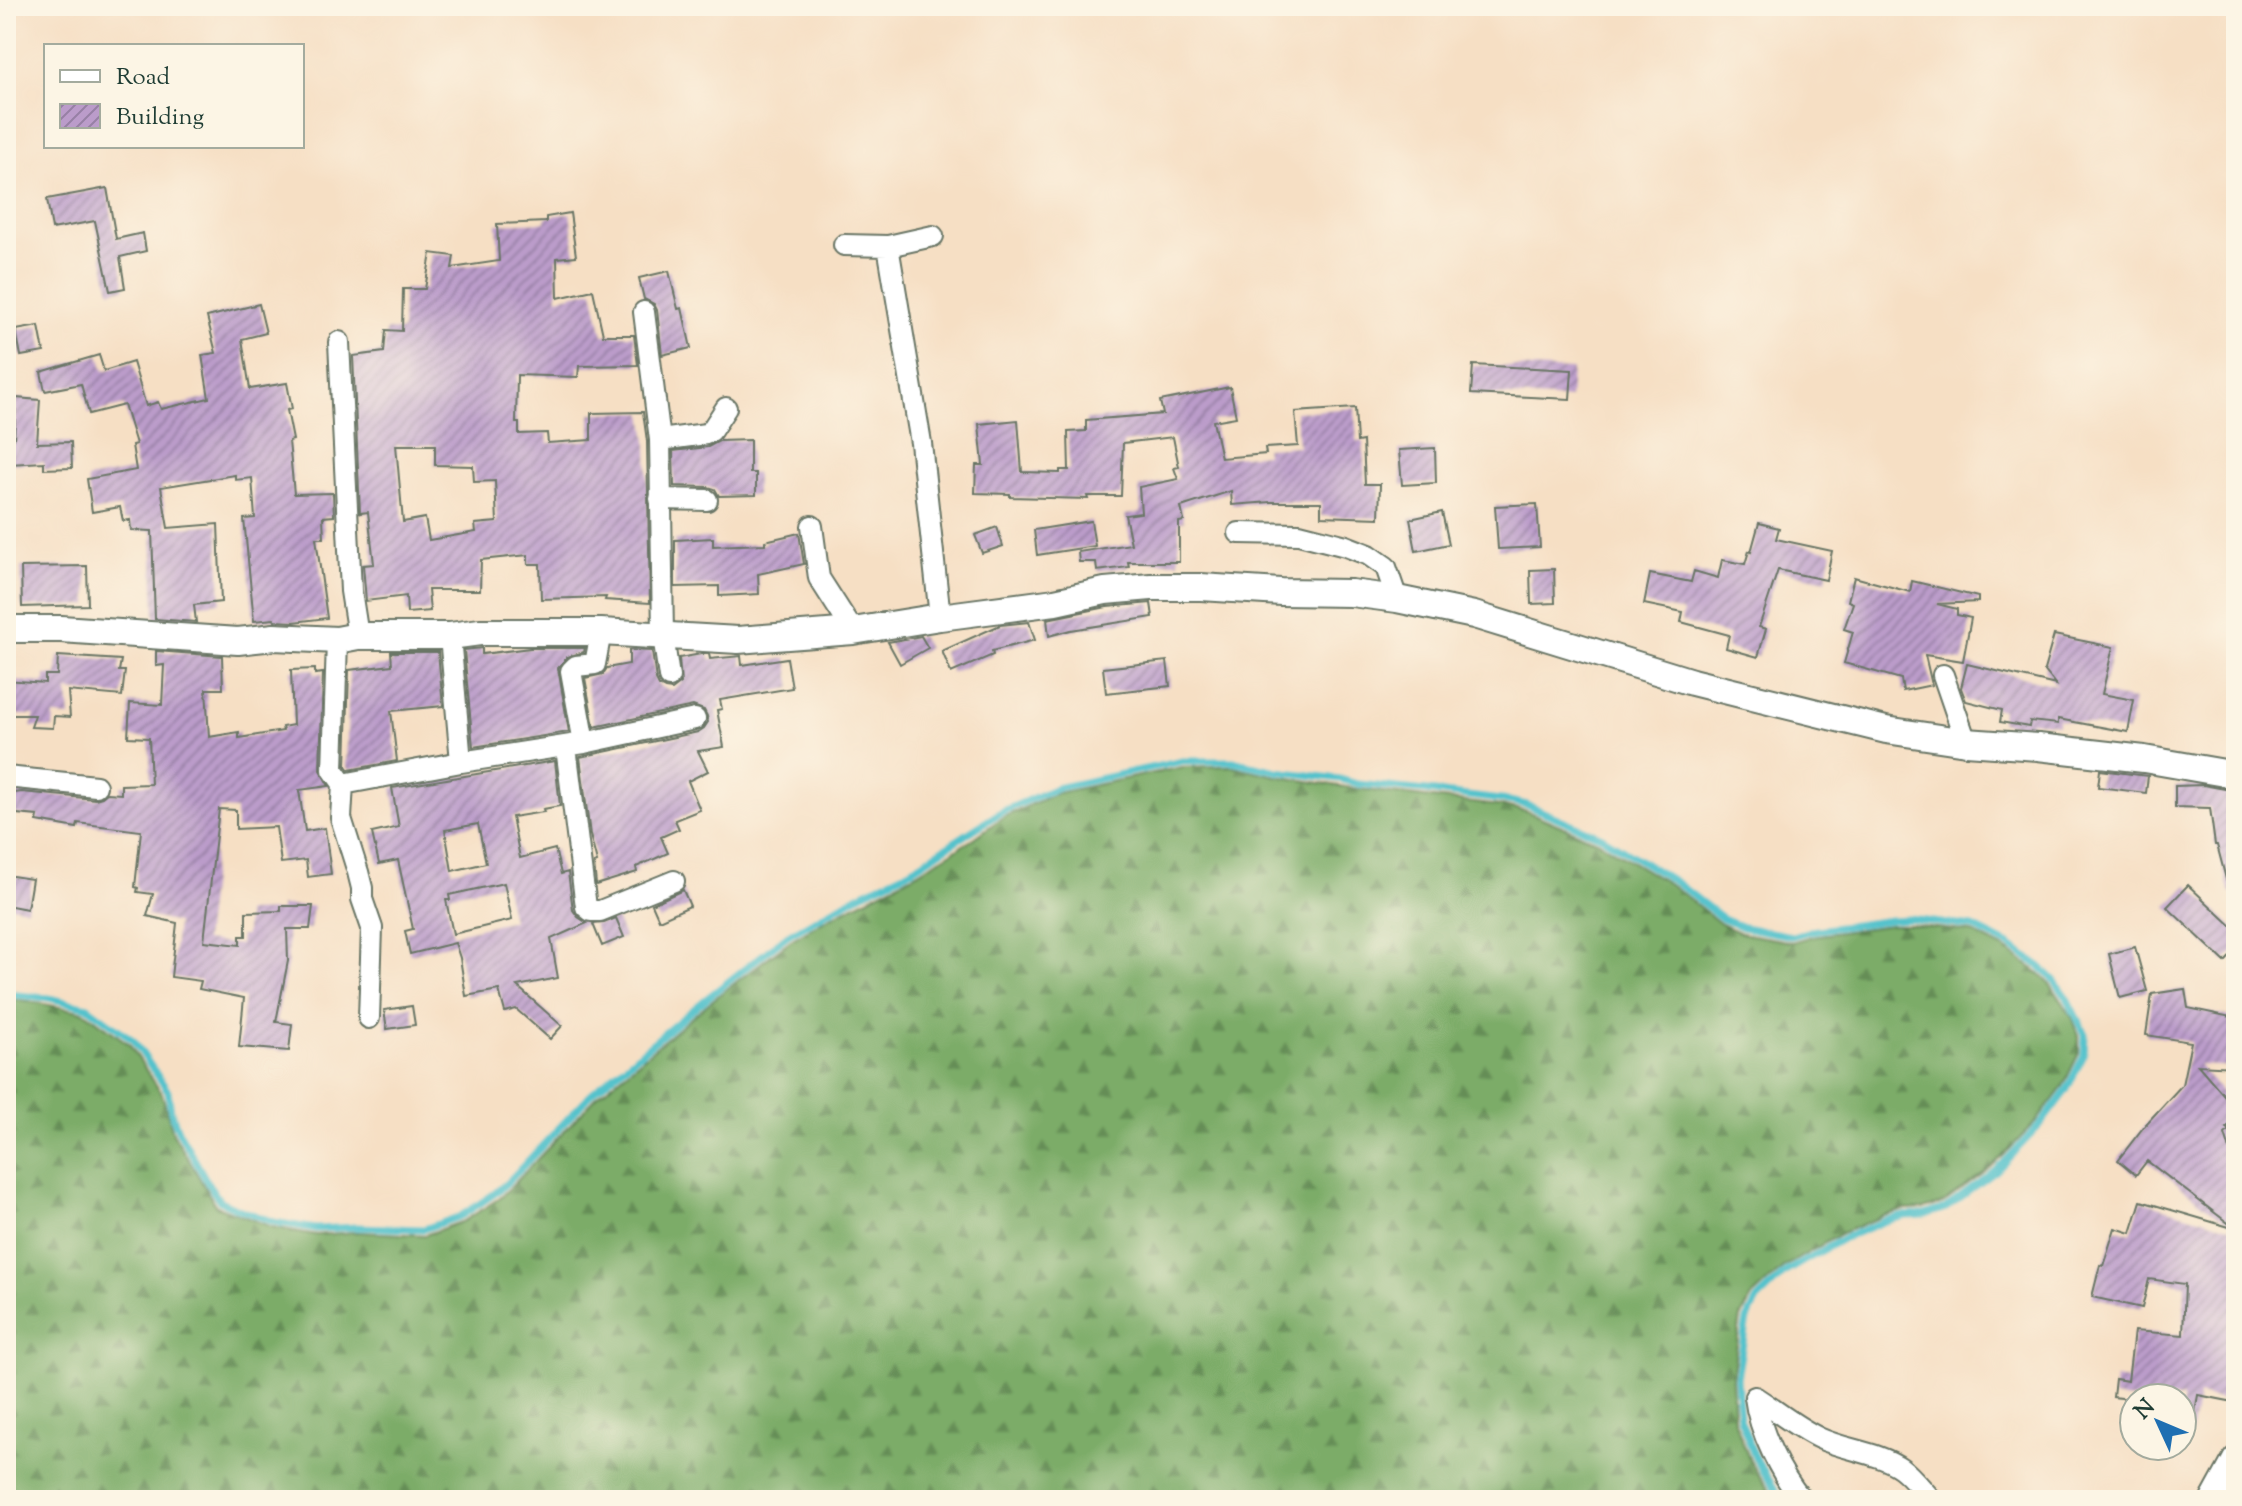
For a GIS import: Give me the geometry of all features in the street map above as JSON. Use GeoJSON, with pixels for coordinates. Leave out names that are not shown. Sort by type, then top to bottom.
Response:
{"type":"FeatureCollection","features":[{"type":"Feature","properties":{"kind":"street"},"geometry":{"type":"LineString","coordinates":[[844,245],[888,246],[933,236]]}},
{"type":"Feature","properties":{"kind":"street"},"geometry":{"type":"LineString","coordinates":[[888,246],[921,443],[940,617]]}},
{"type":"Feature","properties":{"kind":"street"},"geometry":{"type":"LineString","coordinates":[[644,312],[660,440],[663,635],[669,677]]}},
{"type":"Feature","properties":{"kind":"street"},"geometry":{"type":"LineString","coordinates":[[339,342],[351,591],[332,764],[335,775],[343,784],[341,818],[372,928],[369,1018]]}},
{"type":"Feature","properties":{"kind":"street"},"geometry":{"type":"LineString","coordinates":[[660,440],[706,434],[726,408]]}},
{"type":"Feature","properties":{"kind":"street"},"geometry":{"type":"LineString","coordinates":[[660,499],[707,500]]}},
{"type":"Feature","properties":{"kind":"street"},"geometry":{"type":"LineString","coordinates":[[812,526],[819,578],[853,631]]}},
{"type":"Feature","properties":{"kind":"street"},"geometry":{"type":"LineString","coordinates":[[1239,533],[1299,534],[1369,555],[1386,567],[1397,599]]}},
{"type":"Feature","properties":{"kind":"street"},"geometry":{"type":"LineString","coordinates":[[6,629],[61,629],[238,641],[274,637],[450,636],[480,632],[601,632],[738,640],[853,631],[1055,602],[1105,591],[1151,587],[1351,593],[1474,615],[1692,682],[1886,730],[1966,742],[2144,759],[2236,775]]}},
{"type":"Feature","properties":{"kind":"street"},"geometry":{"type":"LineString","coordinates":[[601,632],[595,664],[576,666],[571,671],[586,907],[591,911],[600,911],[674,881]]}},
{"type":"Feature","properties":{"kind":"street"},"geometry":{"type":"LineString","coordinates":[[450,636],[461,762]]}},
{"type":"Feature","properties":{"kind":"street"},"geometry":{"type":"LineString","coordinates":[[1943,675],[1966,742]]}},
{"type":"Feature","properties":{"kind":"street"},"geometry":{"type":"LineString","coordinates":[[343,784],[575,745],[695,719]]}},
{"type":"Feature","properties":{"kind":"street"},"geometry":{"type":"LineString","coordinates":[[6,777],[96,786]]}},
{"type":"Feature","properties":{"kind":"street"},"geometry":{"type":"LineString","coordinates":[[1802,1500],[1771,1450],[1755,1397],[1800,1429],[1822,1440],[1901,1468],[1932,1500]]}},
{"type":"Feature","properties":{"kind":"street"},"geometry":{"type":"LineString","coordinates":[[2214,1500],[2236,1460]]}},
{"type":"Feature","properties":{"kind":"green space"},"geometry":{"type":"Polygon","coordinates":[[[1233,766],[1358,789],[1526,811],[1599,842],[1674,887],[1721,924],[1741,933],[1792,942],[1812,936],[1891,925],[1971,932],[2007,950],[2051,985],[2072,1017],[2079,1035],[2079,1053],[2062,1088],[2037,1121],[1992,1167],[1943,1203],[1883,1216],[1842,1233],[1784,1267],[1752,1297],[1741,1317],[1732,1378],[1734,1419],[1750,1461],[1778,1500],[6,1500],[6,999],[85,1012],[129,1044],[162,1094],[173,1133],[216,1206],[272,1227],[316,1235],[356,1232],[425,1235],[464,1221],[498,1199],[596,1097],[710,1002],[791,940],[825,920],[913,875],[1003,817],[1057,793],[1183,767],[1233,766]]]}},
{"type":"Feature","properties":{"kind":"building"},"geometry":{"type":"Polygon","coordinates":[[[107,188],[116,239],[143,233],[146,251],[120,257],[125,288],[110,291],[95,221],[52,229],[47,199],[107,188]]]}},
{"type":"Feature","properties":{"kind":"building"},"geometry":{"type":"Polygon","coordinates":[[[570,213],[576,256],[557,258],[558,298],[593,290],[603,335],[634,335],[638,365],[579,366],[578,377],[517,375],[516,423],[519,423],[519,434],[547,433],[548,443],[591,440],[591,413],[643,412],[647,441],[650,603],[605,600],[606,597],[541,599],[540,564],[528,564],[528,555],[481,560],[480,590],[428,590],[430,611],[407,613],[406,596],[366,601],[363,565],[374,564],[368,512],[360,513],[353,356],[384,352],[386,330],[402,331],[403,289],[425,289],[431,253],[454,256],[452,268],[499,261],[497,224],[546,222],[546,217],[570,213]],[[396,445],[403,522],[425,518],[429,540],[476,532],[475,524],[497,522],[495,481],[474,482],[473,466],[435,465],[435,445],[396,445]]]}},
{"type":"Feature","properties":{"kind":"building"},"geometry":{"type":"Polygon","coordinates":[[[669,271],[691,348],[662,355],[657,310],[654,304],[644,299],[639,278],[669,271]]]}},
{"type":"Feature","properties":{"kind":"building"},"geometry":{"type":"Polygon","coordinates":[[[259,304],[266,333],[242,339],[250,389],[287,383],[292,409],[287,410],[293,440],[289,441],[294,494],[333,493],[334,516],[323,517],[324,538],[316,538],[327,618],[294,622],[274,619],[254,621],[244,519],[255,518],[252,478],[235,480],[235,475],[161,487],[168,528],[218,524],[221,602],[194,605],[196,622],[155,619],[152,531],[131,530],[130,520],[123,521],[120,507],[92,512],[87,479],[136,470],[132,445],[136,444],[124,405],[89,414],[81,384],[45,391],[41,372],[99,355],[104,371],[133,362],[146,406],[158,402],[161,409],[209,398],[202,355],[216,353],[207,317],[259,304]]]}},
{"type":"Feature","properties":{"kind":"building"},"geometry":{"type":"Polygon","coordinates":[[[39,326],[44,352],[21,356],[16,330],[39,326]]]}},
{"type":"Feature","properties":{"kind":"building"},"geometry":{"type":"Polygon","coordinates":[[[1473,365],[1572,370],[1570,399],[1471,394],[1473,365]]]}},
{"type":"Feature","properties":{"kind":"building"},"geometry":{"type":"Polygon","coordinates":[[[1230,387],[1236,417],[1213,421],[1221,458],[1266,454],[1265,448],[1298,446],[1295,412],[1355,408],[1357,442],[1363,441],[1365,484],[1380,484],[1379,518],[1321,516],[1321,502],[1232,505],[1231,491],[1181,507],[1184,521],[1179,522],[1179,562],[1128,562],[1129,567],[1097,571],[1096,562],[1079,562],[1078,552],[1131,544],[1125,515],[1141,513],[1139,487],[1178,479],[1174,468],[1179,467],[1173,437],[1123,443],[1121,496],[1087,496],[1088,499],[975,493],[976,465],[983,465],[979,424],[1018,420],[1022,472],[1060,473],[1060,470],[1069,470],[1068,432],[1086,431],[1086,420],[1163,414],[1160,401],[1230,387]]]}},
{"type":"Feature","properties":{"kind":"building"},"geometry":{"type":"Polygon","coordinates":[[[16,398],[40,400],[37,443],[71,442],[72,468],[44,469],[44,462],[9,464],[8,440],[14,439],[16,398]]]}},
{"type":"Feature","properties":{"kind":"building"},"geometry":{"type":"Polygon","coordinates":[[[750,440],[750,473],[756,473],[756,495],[719,496],[715,489],[708,487],[674,486],[673,451],[708,447],[719,441],[750,440]]]}},
{"type":"Feature","properties":{"kind":"building"},"geometry":{"type":"Polygon","coordinates":[[[1435,448],[1436,483],[1402,485],[1399,450],[1435,448]]]}},
{"type":"Feature","properties":{"kind":"building"},"geometry":{"type":"Polygon","coordinates":[[[1537,504],[1540,547],[1498,549],[1495,506],[1537,504]]]}},
{"type":"Feature","properties":{"kind":"building"},"geometry":{"type":"Polygon","coordinates":[[[1442,512],[1449,544],[1416,551],[1410,519],[1442,512]]]}},
{"type":"Feature","properties":{"kind":"building"},"geometry":{"type":"Polygon","coordinates":[[[1091,521],[1095,546],[1037,555],[1034,530],[1091,521]]]}},
{"type":"Feature","properties":{"kind":"building"},"geometry":{"type":"Polygon","coordinates":[[[1759,523],[1779,528],[1776,539],[1832,551],[1826,580],[1778,570],[1759,627],[1766,629],[1758,657],[1726,648],[1729,635],[1681,622],[1683,612],[1644,604],[1650,574],[1691,582],[1694,571],[1718,578],[1722,560],[1745,564],[1759,523]]]}},
{"type":"Feature","properties":{"kind":"building"},"geometry":{"type":"Polygon","coordinates":[[[997,527],[1003,546],[982,553],[975,535],[997,527]]]}},
{"type":"Feature","properties":{"kind":"building"},"geometry":{"type":"Polygon","coordinates":[[[799,533],[804,564],[758,574],[759,594],[719,596],[719,586],[675,587],[675,540],[713,538],[713,546],[765,544],[765,541],[799,533]]]}},
{"type":"Feature","properties":{"kind":"building"},"geometry":{"type":"Polygon","coordinates":[[[87,566],[88,605],[22,607],[21,567],[87,566]]]}},
{"type":"Feature","properties":{"kind":"building"},"geometry":{"type":"Polygon","coordinates":[[[1554,569],[1555,603],[1531,604],[1530,570],[1554,569]]]}},
{"type":"Feature","properties":{"kind":"building"},"geometry":{"type":"Polygon","coordinates":[[[1854,577],[1910,592],[1912,581],[1978,597],[1978,602],[1937,604],[1957,609],[1957,615],[1971,618],[1963,661],[1925,655],[1932,685],[1903,691],[1901,679],[1844,663],[1853,632],[1844,629],[1853,603],[1848,601],[1854,577]]]}},
{"type":"Feature","properties":{"kind":"building"},"geometry":{"type":"Polygon","coordinates":[[[1151,603],[1153,617],[1049,636],[1047,619],[1107,607],[1151,603]]]}},
{"type":"Feature","properties":{"kind":"building"},"geometry":{"type":"Polygon","coordinates":[[[1029,622],[1035,640],[992,651],[993,655],[951,673],[942,651],[1000,625],[1029,622]]]}},
{"type":"Feature","properties":{"kind":"building"},"geometry":{"type":"Polygon","coordinates":[[[2054,635],[2113,647],[2102,694],[2134,700],[2128,732],[2058,719],[2058,724],[2030,721],[2029,727],[2000,722],[2002,710],[1966,701],[1961,688],[1967,664],[2056,685],[2044,670],[2054,635]]]}},
{"type":"Feature","properties":{"kind":"building"},"geometry":{"type":"Polygon","coordinates":[[[921,636],[928,648],[900,664],[888,642],[921,636]]]}},
{"type":"Feature","properties":{"kind":"building"},"geometry":{"type":"Polygon","coordinates":[[[482,648],[482,654],[530,648],[585,648],[584,652],[567,657],[558,668],[569,732],[473,747],[464,650],[482,648]]]}},
{"type":"Feature","properties":{"kind":"building"},"geometry":{"type":"Polygon","coordinates":[[[629,650],[652,651],[656,680],[665,689],[672,690],[681,683],[679,658],[701,654],[709,654],[710,659],[741,656],[742,665],[787,658],[792,688],[720,700],[722,709],[717,710],[724,747],[698,751],[708,771],[688,781],[700,810],[675,820],[679,829],[661,837],[668,853],[636,867],[637,872],[596,885],[594,863],[597,862],[590,835],[580,757],[698,732],[708,722],[704,710],[693,706],[594,727],[585,678],[603,674],[607,668],[629,664],[629,650]]]}},
{"type":"Feature","properties":{"kind":"building"},"geometry":{"type":"Polygon","coordinates":[[[156,651],[222,656],[223,689],[206,689],[209,737],[239,732],[239,738],[283,731],[282,727],[293,725],[291,670],[315,669],[315,674],[323,673],[320,770],[329,786],[299,790],[305,831],[325,828],[331,874],[308,877],[306,860],[281,863],[276,827],[236,829],[236,810],[219,809],[204,941],[240,945],[240,936],[246,936],[246,912],[281,911],[281,906],[313,906],[310,929],[287,929],[288,961],[276,1022],[292,1024],[289,1051],[239,1047],[244,998],[199,989],[201,981],[171,977],[177,923],[147,916],[153,894],[137,892],[138,888],[135,887],[141,831],[78,823],[77,828],[37,821],[38,816],[6,813],[6,794],[22,792],[95,799],[107,793],[121,794],[121,785],[151,784],[149,738],[128,737],[130,703],[162,705],[164,665],[156,666],[156,651]]]}},
{"type":"Feature","properties":{"kind":"building"},"geometry":{"type":"Polygon","coordinates":[[[391,652],[438,652],[443,706],[391,711],[397,761],[349,770],[346,766],[349,670],[392,665],[391,652]]]}},
{"type":"Feature","properties":{"kind":"building"},"geometry":{"type":"Polygon","coordinates":[[[58,656],[121,660],[119,671],[125,671],[122,696],[68,691],[70,717],[54,716],[53,728],[31,727],[35,715],[6,715],[6,680],[45,683],[45,675],[57,675],[58,656]]]}},
{"type":"Feature","properties":{"kind":"building"},"geometry":{"type":"Polygon","coordinates":[[[1167,661],[1170,686],[1106,693],[1103,668],[1167,661]]]}},
{"type":"Feature","properties":{"kind":"building"},"geometry":{"type":"Polygon","coordinates":[[[555,761],[560,806],[512,817],[520,858],[555,849],[561,874],[568,872],[573,910],[587,923],[551,939],[558,978],[517,986],[562,1026],[550,1039],[516,1009],[505,1012],[499,990],[466,996],[455,943],[410,954],[405,931],[413,929],[398,860],[379,864],[372,833],[399,827],[392,788],[555,761]],[[478,824],[445,830],[452,871],[486,863],[478,824]],[[504,883],[449,895],[450,900],[446,900],[453,934],[512,920],[504,883]]]}},
{"type":"Feature","properties":{"kind":"building"},"geometry":{"type":"Polygon","coordinates":[[[2100,770],[2148,776],[2146,793],[2098,787],[2100,770]]]}},
{"type":"Feature","properties":{"kind":"building"},"geometry":{"type":"Polygon","coordinates":[[[2203,785],[2236,791],[2236,893],[2230,894],[2215,845],[2210,808],[2175,807],[2175,786],[2203,785]]]}},
{"type":"Feature","properties":{"kind":"building"},"geometry":{"type":"Polygon","coordinates":[[[6,875],[32,879],[27,909],[6,905],[6,875]]]}},
{"type":"Feature","properties":{"kind":"building"},"geometry":{"type":"Polygon","coordinates":[[[2188,885],[2236,930],[2236,950],[2225,962],[2167,907],[2188,885]]]}},
{"type":"Feature","properties":{"kind":"building"},"geometry":{"type":"Polygon","coordinates":[[[683,890],[690,906],[659,920],[652,904],[683,890]]]}},
{"type":"Feature","properties":{"kind":"building"},"geometry":{"type":"Polygon","coordinates":[[[616,918],[624,937],[602,946],[593,924],[616,918]]]}},
{"type":"Feature","properties":{"kind":"building"},"geometry":{"type":"Polygon","coordinates":[[[2135,947],[2147,991],[2120,998],[2109,954],[2135,947]]]}},
{"type":"Feature","properties":{"kind":"building"},"geometry":{"type":"Polygon","coordinates":[[[2185,989],[2188,1008],[2236,1018],[2236,1067],[2198,1065],[2236,1109],[2236,1119],[2226,1128],[2229,1130],[2225,1134],[2236,1169],[2236,1229],[2147,1161],[2136,1175],[2118,1160],[2182,1085],[2191,1042],[2146,1035],[2152,994],[2185,989]]]}},
{"type":"Feature","properties":{"kind":"building"},"geometry":{"type":"Polygon","coordinates":[[[412,1006],[415,1025],[387,1029],[384,1010],[412,1006]]]}},
{"type":"Feature","properties":{"kind":"building"},"geometry":{"type":"Polygon","coordinates":[[[2141,1201],[2236,1229],[2234,1402],[2198,1395],[2198,1382],[2118,1382],[2118,1398],[2113,1397],[2115,1379],[2128,1381],[2134,1331],[2183,1335],[2185,1284],[2149,1279],[2142,1308],[2092,1297],[2100,1265],[2103,1266],[2115,1228],[2131,1233],[2141,1201]]]}},
{"type":"Feature","properties":{"kind":"waterway"},"geometry":{"type":"LineString","coordinates":[[6,994],[49,998],[88,1007],[133,1040],[168,1091],[178,1130],[220,1201],[274,1222],[316,1229],[424,1229],[461,1216],[494,1194],[592,1093],[788,935],[911,870],[1001,812],[1056,788],[1183,761],[1233,761],[1358,784],[1527,805],[1602,837],[1677,883],[1723,919],[1743,927],[1792,936],[1910,919],[1973,927],[2009,945],[2055,981],[2085,1034],[2084,1055],[2066,1091],[2041,1124],[1996,1171],[1946,1208],[1925,1215],[1885,1221],[1844,1238],[1787,1271],[1757,1300],[1747,1319],[1737,1378],[1740,1418],[1755,1458],[1776,1491],[1786,1500]]}}]}
